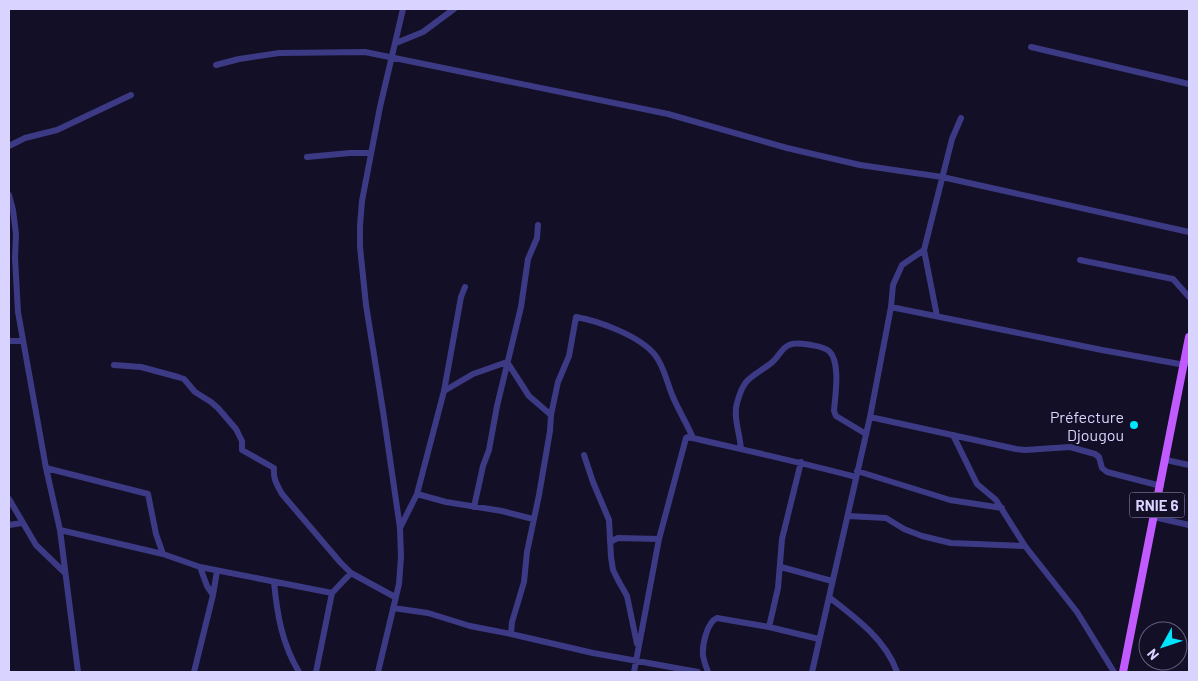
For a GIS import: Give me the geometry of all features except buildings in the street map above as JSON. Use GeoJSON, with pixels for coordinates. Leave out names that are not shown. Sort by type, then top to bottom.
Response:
{"type":"FeatureCollection","features":[{"type":"Feature","properties":{"kind":"main road","name":"RNIE 6"},"geometry":{"type":"LineString","coordinates":[[1123,672],[1189,338]]}},
{"type":"Feature","properties":{"kind":"street"},"geometry":{"type":"LineString","coordinates":[[378,672],[399,584],[401,557],[400,528],[384,411],[366,305],[360,247],[362,201],[403,9]]}},
{"type":"Feature","properties":{"kind":"street"},"geometry":{"type":"LineString","coordinates":[[396,43],[423,32],[454,9]]}},
{"type":"Feature","properties":{"kind":"street"},"geometry":{"type":"LineString","coordinates":[[1031,47],[1189,84]]}},
{"type":"Feature","properties":{"kind":"street"},"geometry":{"type":"LineString","coordinates":[[216,65],[239,59],[279,53],[365,52],[668,114],[786,148],[860,165],[942,177],[1189,232]]}},
{"type":"Feature","properties":{"kind":"street"},"geometry":{"type":"LineString","coordinates":[[9,146],[25,138],[57,130],[131,95]]}},
{"type":"Feature","properties":{"kind":"street"},"geometry":{"type":"LineString","coordinates":[[937,316],[924,250],[952,139],[961,118]]}},
{"type":"Feature","properties":{"kind":"street"},"geometry":{"type":"LineString","coordinates":[[307,157],[371,153]]}},
{"type":"Feature","properties":{"kind":"street"},"geometry":{"type":"LineString","coordinates":[[9,195],[16,234],[15,258],[18,312],[46,468],[60,530],[78,672]]}},
{"type":"Feature","properties":{"kind":"street"},"geometry":{"type":"LineString","coordinates":[[474,507],[483,466],[489,450],[520,307],[528,259],[537,238],[538,224]]}},
{"type":"Feature","properties":{"kind":"street"},"geometry":{"type":"LineString","coordinates":[[812,672],[870,417],[891,307],[893,285],[902,265],[924,250]]}},
{"type":"Feature","properties":{"kind":"street"},"geometry":{"type":"LineString","coordinates":[[1080,260],[1173,279],[1189,297]]}},
{"type":"Feature","properties":{"kind":"street"},"geometry":{"type":"LineString","coordinates":[[400,528],[417,494],[444,391],[461,297],[466,287]]}},
{"type":"Feature","properties":{"kind":"street"},"geometry":{"type":"LineString","coordinates":[[891,307],[1111,352],[1185,365]]}},
{"type":"Feature","properties":{"kind":"street"},"geometry":{"type":"LineString","coordinates":[[511,634],[512,622],[521,594],[533,519],[537,509],[551,415],[558,382],[569,356],[576,317],[588,319],[632,337],[654,354],[660,363],[693,438]]}},
{"type":"Feature","properties":{"kind":"street"},"geometry":{"type":"LineString","coordinates":[[9,341],[23,341]]}},
{"type":"Feature","properties":{"kind":"street"},"geometry":{"type":"LineString","coordinates":[[741,449],[736,405],[746,381],[778,358],[784,347],[791,344],[808,344],[822,347],[829,351],[835,362],[834,411],[836,416],[866,434]]}},
{"type":"Feature","properties":{"kind":"street"},"geometry":{"type":"LineString","coordinates":[[444,391],[473,374],[507,362]]}},
{"type":"Feature","properties":{"kind":"street"},"geometry":{"type":"LineString","coordinates":[[507,362],[529,396],[551,415]]}},
{"type":"Feature","properties":{"kind":"street"},"geometry":{"type":"LineString","coordinates":[[114,365],[141,367],[184,379],[195,392],[211,402],[236,429],[242,441],[242,450],[274,468],[273,476],[282,494],[351,573],[395,597]]}},
{"type":"Feature","properties":{"kind":"street"},"geometry":{"type":"LineString","coordinates":[[870,417],[1025,450],[1070,447],[1096,454],[1099,457],[1102,468],[1107,472],[1160,486]]}},
{"type":"Feature","properties":{"kind":"street"},"geometry":{"type":"LineString","coordinates":[[953,435],[976,484],[996,500],[1002,508],[1024,546],[1077,612],[1114,672]]}},
{"type":"Feature","properties":{"kind":"street"},"geometry":{"type":"LineString","coordinates":[[634,672],[659,539],[685,439],[688,437],[717,445],[856,474],[950,500],[1002,508]]}},
{"type":"Feature","properties":{"kind":"street"},"geometry":{"type":"LineString","coordinates":[[584,455],[609,520],[613,570],[627,596],[638,650]]}},
{"type":"Feature","properties":{"kind":"street"},"geometry":{"type":"LineString","coordinates":[[1166,460],[1189,465]]}},
{"type":"Feature","properties":{"kind":"street"},"geometry":{"type":"LineString","coordinates":[[769,627],[781,567],[782,539],[801,462]]}},
{"type":"Feature","properties":{"kind":"street"},"geometry":{"type":"LineString","coordinates":[[46,468],[148,494],[156,534],[163,554]]}},
{"type":"Feature","properties":{"kind":"street"},"geometry":{"type":"LineString","coordinates":[[417,494],[446,502],[533,519]]}},
{"type":"Feature","properties":{"kind":"street"},"geometry":{"type":"LineString","coordinates":[[9,499],[36,545],[64,573]]}},
{"type":"Feature","properties":{"kind":"street"},"geometry":{"type":"LineString","coordinates":[[848,516],[886,518],[904,529],[950,543],[1024,546]]}},
{"type":"Feature","properties":{"kind":"street"},"geometry":{"type":"LineString","coordinates":[[1154,517],[1189,525]]}},
{"type":"Feature","properties":{"kind":"street"},"geometry":{"type":"LineString","coordinates":[[9,525],[22,523]]}},
{"type":"Feature","properties":{"kind":"street"},"geometry":{"type":"LineString","coordinates":[[60,530],[163,554],[217,571],[332,593]]}},
{"type":"Feature","properties":{"kind":"street"},"geometry":{"type":"LineString","coordinates":[[610,542],[618,538],[659,539]]}},
{"type":"Feature","properties":{"kind":"street"},"geometry":{"type":"LineString","coordinates":[[200,567],[213,595]]}},
{"type":"Feature","properties":{"kind":"street"},"geometry":{"type":"LineString","coordinates":[[781,567],[832,581]]}},
{"type":"Feature","properties":{"kind":"street"},"geometry":{"type":"LineString","coordinates":[[194,672],[217,571]]}},
{"type":"Feature","properties":{"kind":"street"},"geometry":{"type":"LineString","coordinates":[[316,672],[332,593],[351,573]]}},
{"type":"Feature","properties":{"kind":"street"},"geometry":{"type":"LineString","coordinates":[[274,582],[281,631],[288,651],[299,672]]}},
{"type":"Feature","properties":{"kind":"street"},"geometry":{"type":"LineString","coordinates":[[830,597],[852,614],[876,639],[888,654],[897,672]]}},
{"type":"Feature","properties":{"kind":"street"},"geometry":{"type":"LineString","coordinates":[[393,608],[428,613],[470,626],[636,662],[698,672]]}},
{"type":"Feature","properties":{"kind":"street"},"geometry":{"type":"LineString","coordinates":[[708,672],[703,656],[710,624],[714,619],[769,627],[819,639]]}},
{"type":"Feature","properties":{"kind":"place","name":"Préfecture Djougou"},"geometry":{"type":"Point","coordinates":[1134,425]}}]}
